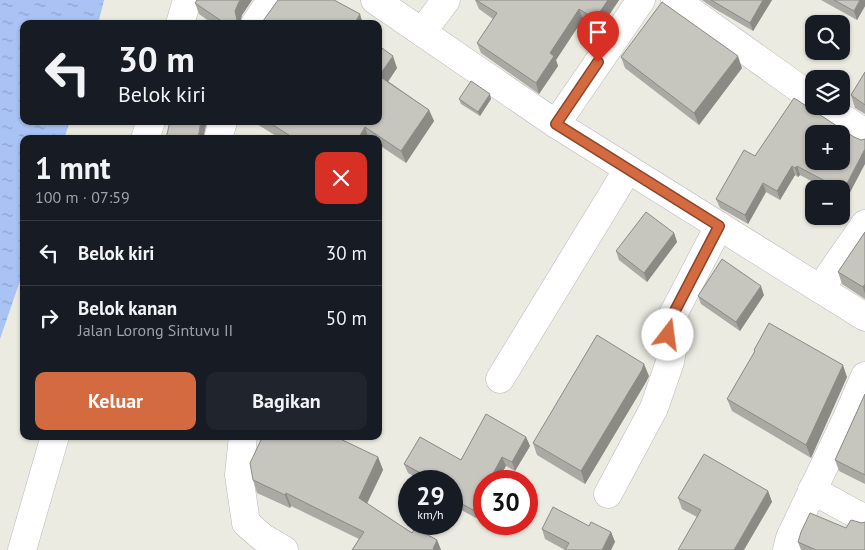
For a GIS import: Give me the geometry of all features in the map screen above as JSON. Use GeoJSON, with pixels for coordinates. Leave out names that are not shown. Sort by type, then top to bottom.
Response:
{"type":"FeatureCollection","features":[{"type":"Feature","properties":{"kind":"street"},"geometry":{"type":"LineString","coordinates":[[181,20],[187,0]]}},
{"type":"Feature","properties":{"kind":"street"},"geometry":{"type":"LineString","coordinates":[[258,20],[271,0]]}},
{"type":"Feature","properties":{"kind":"street"},"geometry":{"type":"LineString","coordinates":[[375,0],[556,124],[865,317]]}},
{"type":"Feature","properties":{"kind":"street"},"geometry":{"type":"LineString","coordinates":[[422,32],[446,0]]}},
{"type":"Feature","properties":{"kind":"street"},"geometry":{"type":"LineString","coordinates":[[556,124],[641,0]]}},
{"type":"Feature","properties":{"kind":"street"},"geometry":{"type":"LineString","coordinates":[[675,0],[805,93]]}},
{"type":"Feature","properties":{"kind":"street"},"geometry":{"type":"LineString","coordinates":[[838,115],[865,133]]}},
{"type":"Feature","properties":{"kind":"street"},"geometry":{"type":"LineString","coordinates":[[500,379],[628,169]]}},
{"type":"Feature","properties":{"kind":"street"},"geometry":{"type":"LineString","coordinates":[[820,289],[865,224]]}},
{"type":"Feature","properties":{"kind":"street"},"geometry":{"type":"LineString","coordinates":[[608,494],[654,408],[670,362],[672,350],[666,328],[719,226]]}},
{"type":"Feature","properties":{"kind":"street"},"geometry":{"type":"LineString","coordinates":[[786,550],[865,376]]}},
{"type":"Feature","properties":{"kind":"street"},"geometry":{"type":"LineString","coordinates":[[22,550],[54,440]]}},
{"type":"Feature","properties":{"kind":"street"},"geometry":{"type":"LineString","coordinates":[[243,440],[239,475],[246,523],[262,537],[284,550]]}},
{"type":"Feature","properties":{"kind":"street"},"geometry":{"type":"LineString","coordinates":[[812,490],[865,519]]}},
{"type":"Feature","properties":{"kind":"water"},"geometry":{"type":"Polygon","coordinates":[[[0,0],[104,0],[99,20],[20,20],[20,125],[69,125],[65,135],[20,135],[20,281],[0,339],[0,0]]]}},
{"type":"Feature","properties":{"kind":"building"},"geometry":{"type":"Polygon","coordinates":[[[197,0],[240,0],[235,11],[237,20],[220,20],[195,3],[197,0]]]}},
{"type":"Feature","properties":{"kind":"building"},"geometry":{"type":"Polygon","coordinates":[[[278,0],[334,0],[360,14],[356,20],[264,20],[278,0]]]}},
{"type":"Feature","properties":{"kind":"building"},"geometry":{"type":"Polygon","coordinates":[[[476,0],[608,0],[595,19],[579,9],[550,53],[554,56],[536,83],[477,43],[497,13],[476,0]]]}},
{"type":"Feature","properties":{"kind":"building"},"geometry":{"type":"Polygon","coordinates":[[[711,0],[763,0],[750,23],[711,0]]]}},
{"type":"Feature","properties":{"kind":"building"},"geometry":{"type":"Polygon","coordinates":[[[834,0],[860,0],[854,11],[834,0]]]}},
{"type":"Feature","properties":{"kind":"building"},"geometry":{"type":"Polygon","coordinates":[[[662,2],[738,56],[694,113],[621,57],[662,2]]]}},
{"type":"Feature","properties":{"kind":"building"},"geometry":{"type":"Polygon","coordinates":[[[382,48],[393,56],[382,72],[382,48]]]}},
{"type":"Feature","properties":{"kind":"building"},"geometry":{"type":"Polygon","coordinates":[[[865,72],[865,105],[851,95],[865,72]]]}},
{"type":"Feature","properties":{"kind":"building"},"geometry":{"type":"Polygon","coordinates":[[[382,78],[429,110],[401,151],[382,138],[382,135],[377,135],[365,127],[360,135],[289,135],[273,125],[382,125],[382,78]]]}},
{"type":"Feature","properties":{"kind":"building"},"geometry":{"type":"Polygon","coordinates":[[[471,81],[490,94],[478,112],[459,99],[471,81]]]}},
{"type":"Feature","properties":{"kind":"building"},"geometry":{"type":"Polygon","coordinates":[[[794,98],[805,105],[805,115],[820,115],[836,125],[805,125],[805,170],[850,170],[850,134],[861,140],[865,139],[865,149],[849,180],[823,180],[797,166],[795,168],[792,166],[777,191],[763,183],[745,215],[716,199],[744,150],[755,156],[794,98]]]}},
{"type":"Feature","properties":{"kind":"building"},"geometry":{"type":"Polygon","coordinates":[[[169,125],[200,125],[199,135],[167,135],[169,125]]]}},
{"type":"Feature","properties":{"kind":"building"},"geometry":{"type":"Polygon","coordinates":[[[646,212],[674,233],[644,273],[616,251],[646,212]]]}},
{"type":"Feature","properties":{"kind":"building"},"geometry":{"type":"Polygon","coordinates":[[[865,232],[865,284],[863,287],[838,272],[865,232]]]}},
{"type":"Feature","properties":{"kind":"building"},"geometry":{"type":"Polygon","coordinates":[[[722,259],[761,286],[736,322],[698,296],[722,259]]]}},
{"type":"Feature","properties":{"kind":"building"},"geometry":{"type":"Polygon","coordinates":[[[769,323],[843,365],[806,445],[727,399],[769,323]]]}},
{"type":"Feature","properties":{"kind":"building"},"geometry":{"type":"Polygon","coordinates":[[[597,335],[644,364],[581,471],[533,443],[597,335]]]}},
{"type":"Feature","properties":{"kind":"building"},"geometry":{"type":"Polygon","coordinates":[[[865,394],[865,475],[835,460],[865,394]]]}},
{"type":"Feature","properties":{"kind":"building"},"geometry":{"type":"Polygon","coordinates":[[[486,414],[526,437],[512,462],[502,457],[495,470],[473,470],[473,510],[463,505],[463,470],[415,470],[404,464],[420,437],[461,460],[486,414]]]}},
{"type":"Feature","properties":{"kind":"building"},"geometry":{"type":"Polygon","coordinates":[[[261,440],[342,440],[378,457],[359,498],[398,524],[398,535],[428,535],[437,540],[434,550],[352,550],[364,532],[286,493],[285,495],[253,480],[250,463],[261,440]]]}},
{"type":"Feature","properties":{"kind":"building"},"geometry":{"type":"Polygon","coordinates":[[[704,454],[768,491],[734,550],[678,550],[701,510],[678,498],[704,454]]]}},
{"type":"Feature","properties":{"kind":"building"},"geometry":{"type":"Polygon","coordinates":[[[553,507],[589,526],[591,522],[611,532],[602,550],[565,550],[569,543],[542,529],[553,507]]]}},
{"type":"Feature","properties":{"kind":"building"},"geometry":{"type":"Polygon","coordinates":[[[810,513],[846,528],[851,520],[865,522],[865,550],[816,550],[798,542],[810,513]]]}},
{"type":"Feature","properties":{"kind":"route"},"geometry":{"type":"LineString","coordinates":[[598,62],[556,124],[719,226],[666,328],[668,335]]}}]}
